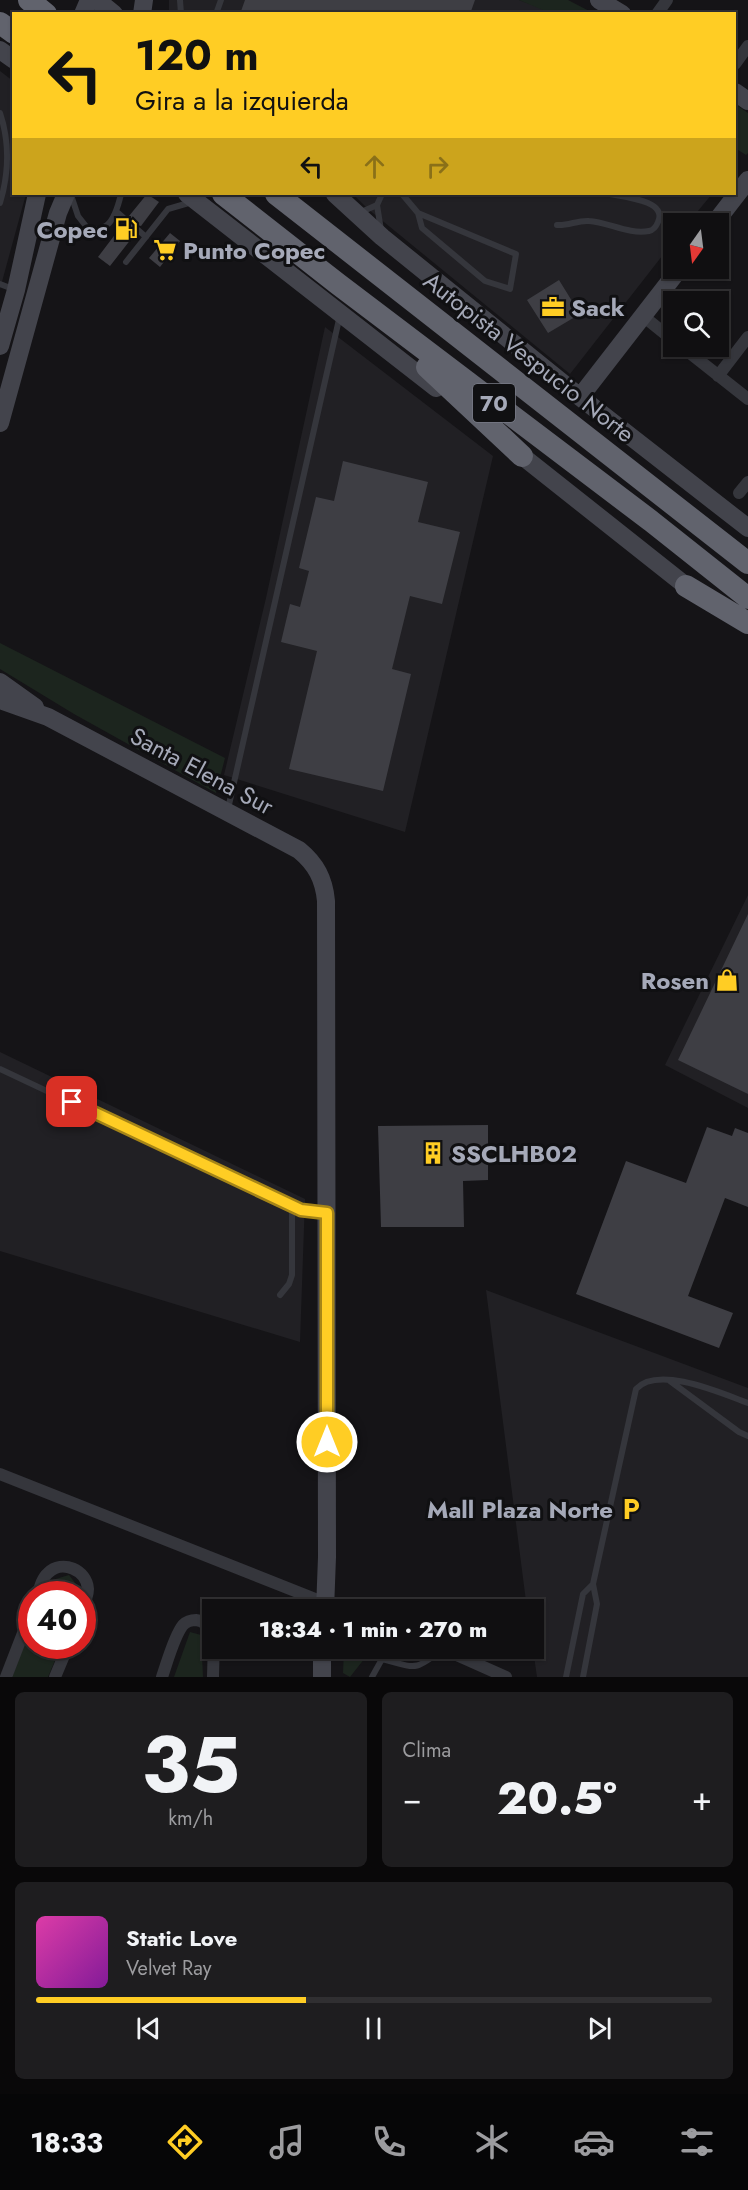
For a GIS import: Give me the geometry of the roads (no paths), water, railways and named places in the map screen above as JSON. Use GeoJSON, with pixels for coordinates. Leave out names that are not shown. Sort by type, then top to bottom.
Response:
{"type":"FeatureCollection","features":[{"type":"Feature","properties":{"kind":"highway"},"geometry":{"type":"LineString","coordinates":[[29,0],[44,12]]}},
{"type":"Feature","properties":{"kind":"highway","name":"70"},"geometry":{"type":"LineString","coordinates":[[224,195],[651,521],[748,598]]}},
{"type":"Feature","properties":{"kind":"highway","name":"Autopista Vespucio Norte"},"geometry":{"type":"LineString","coordinates":[[277,195],[748,563]]}},
{"type":"Feature","properties":{"kind":"highway"},"geometry":{"type":"LineString","coordinates":[[338,284],[522,456]]}},
{"type":"Feature","properties":{"kind":"highway"},"geometry":{"type":"LineString","coordinates":[[686,586],[748,623]]}},
{"type":"Feature","properties":{"kind":"street"},"geometry":{"type":"LineString","coordinates":[[599,0],[619,12]]}},
{"type":"Feature","properties":{"kind":"street"},"geometry":{"type":"LineString","coordinates":[[89,5],[108,12]]}},
{"type":"Feature","properties":{"kind":"street"},"geometry":{"type":"LineString","coordinates":[[736,63],[748,46]]}},
{"type":"Feature","properties":{"kind":"street"},"geometry":{"type":"LineString","coordinates":[[722,213],[748,180]]}},
{"type":"Feature","properties":{"kind":"street"},"geometry":{"type":"LineString","coordinates":[[0,346],[8,287],[37,195]]}},
{"type":"Feature","properties":{"kind":"street"},"geometry":{"type":"LineString","coordinates":[[0,423],[50,240],[66,195]]}},
{"type":"Feature","properties":{"kind":"street"},"geometry":{"type":"LineString","coordinates":[[336,195],[382,237],[580,397],[748,528]]}},
{"type":"Feature","properties":{"kind":"street"},"geometry":{"type":"LineString","coordinates":[[192,197],[748,635]]}},
{"type":"Feature","properties":{"kind":"street"},"geometry":{"type":"LineString","coordinates":[[580,397],[672,279]]}},
{"type":"Feature","properties":{"kind":"street"},"geometry":{"type":"LineString","coordinates":[[643,316],[663,332]]}},
{"type":"Feature","properties":{"kind":"street"},"geometry":{"type":"LineString","coordinates":[[718,376],[748,337]]}},
{"type":"Feature","properties":{"kind":"street"},"geometry":{"type":"LineString","coordinates":[[695,357],[748,399]]}},
{"type":"Feature","properties":{"kind":"street"},"geometry":{"type":"LineString","coordinates":[[740,493],[748,482]]}},
{"type":"Feature","properties":{"kind":"street","name":"Santa Elena Sur"},"geometry":{"type":"LineString","coordinates":[[0,682],[48,717],[299,850],[310,860],[322,879],[326,901],[327,1213]]}},
{"type":"Feature","properties":{"kind":"street","name":"Santa Elena Sur"},"geometry":{"type":"LineString","coordinates":[[0,700],[48,717]]}},
{"type":"Feature","properties":{"kind":"street"},"geometry":{"type":"LineString","coordinates":[[325,1599],[327,1213]]}},
{"type":"Feature","properties":{"kind":"street"},"geometry":{"type":"LineString","coordinates":[[0,1474],[308,1599]]}},
{"type":"Feature","properties":{"kind":"street"},"geometry":{"type":"LineString","coordinates":[[43,1581],[50,1571],[61,1566],[72,1568],[81,1574],[86,1581]]}},
{"type":"Feature","properties":{"kind":"street"},"geometry":{"type":"LineString","coordinates":[[162,1677],[183,1626],[196,1620],[205,1624],[212,1633],[213,1677]]}},
{"type":"Feature","properties":{"kind":"street"},"geometry":{"type":"LineString","coordinates":[[6,1677],[18,1646]]}},
{"type":"Feature","properties":{"kind":"street"},"geometry":{"type":"LineString","coordinates":[[55,1677],[63,1659]]}},
{"type":"Feature","properties":{"kind":"street"},"geometry":{"type":"LineString","coordinates":[[324,1659],[325,1675]]}},
{"type":"Feature","properties":{"kind":"street"},"geometry":{"type":"LineString","coordinates":[[465,1659],[507,1677]]}},
{"type":"Feature","properties":{"kind":"lane"},"geometry":{"type":"LineString","coordinates":[[0,113],[8,160],[6,181],[0,203]]}},
{"type":"Feature","properties":{"kind":"lane"},"geometry":{"type":"LineString","coordinates":[[71,195],[78,216],[89,231]]}},
{"type":"Feature","properties":{"kind":"lane"},"geometry":{"type":"LineString","coordinates":[[50,240],[74,229],[98,231],[107,225],[117,212],[121,195]]}},
{"type":"Feature","properties":{"kind":"lane"},"geometry":{"type":"LineString","coordinates":[[382,195],[377,205],[382,237]]}},
{"type":"Feature","properties":{"kind":"lane"},"geometry":{"type":"LineString","coordinates":[[403,195],[418,213],[423,228],[485,281],[510,289],[516,254],[418,213]]}},
{"type":"Feature","properties":{"kind":"lane"},"geometry":{"type":"LineString","coordinates":[[557,225],[591,221],[637,231],[651,231],[657,227],[660,218],[658,208],[614,195]]}},
{"type":"Feature","properties":{"kind":"lane"},"geometry":{"type":"LineString","coordinates":[[126,262],[168,209],[192,197]]}},
{"type":"Feature","properties":{"kind":"lane"},"geometry":{"type":"LineString","coordinates":[[358,213],[377,205]]}},
{"type":"Feature","properties":{"kind":"lane"},"geometry":{"type":"LineString","coordinates":[[117,212],[126,220]]}},
{"type":"Feature","properties":{"kind":"lane"},"geometry":{"type":"LineString","coordinates":[[138,230],[146,237]]}},
{"type":"Feature","properties":{"kind":"lane"},"geometry":{"type":"LineString","coordinates":[[227,812],[340,312]]}},
{"type":"Feature","properties":{"kind":"lane"},"geometry":{"type":"LineString","coordinates":[[0,1069],[292,1206],[306,1211],[327,1213]]}},
{"type":"Feature","properties":{"kind":"lane"},"geometry":{"type":"LineString","coordinates":[[279,1296],[289,1284],[292,1275],[292,1206]]}},
{"type":"Feature","properties":{"kind":"lane"},"geometry":{"type":"LineString","coordinates":[[583,1677],[597,1604],[593,1584],[636,1389],[647,1380],[696,1384],[748,1403]]}},
{"type":"Feature","properties":{"kind":"lane"},"geometry":{"type":"LineString","coordinates":[[670,1381],[739,1432],[748,1436]]}},
{"type":"Feature","properties":{"kind":"lane"},"geometry":{"type":"LineString","coordinates":[[566,1677],[583,1594],[593,1584]]}},
{"type":"Feature","properties":{"kind":"lane"},"geometry":{"type":"LineString","coordinates":[[372,1677],[382,1659],[412,1667],[423,1665],[430,1659]]}},
{"type":"Feature","properties":{"kind":"place","name":"Copec"},"geometry":{"type":"Point","coordinates":[126,229]}},
{"type":"Feature","properties":{"kind":"place","name":"Punto Copec"},"geometry":{"type":"Point","coordinates":[165,250]}},
{"type":"Feature","properties":{"kind":"place","name":"Sack"},"geometry":{"type":"Point","coordinates":[553,307]}},
{"type":"Feature","properties":{"kind":"place","name":"Rosen"},"geometry":{"type":"Point","coordinates":[727,980]}},
{"type":"Feature","properties":{"kind":"place","name":"SSCLHB02"},"geometry":{"type":"Point","coordinates":[433,1153]}},
{"type":"Feature","properties":{"kind":"place","name":"Mall Plaza Norte"},"geometry":{"type":"Point","coordinates":[631,1509]}}]}
